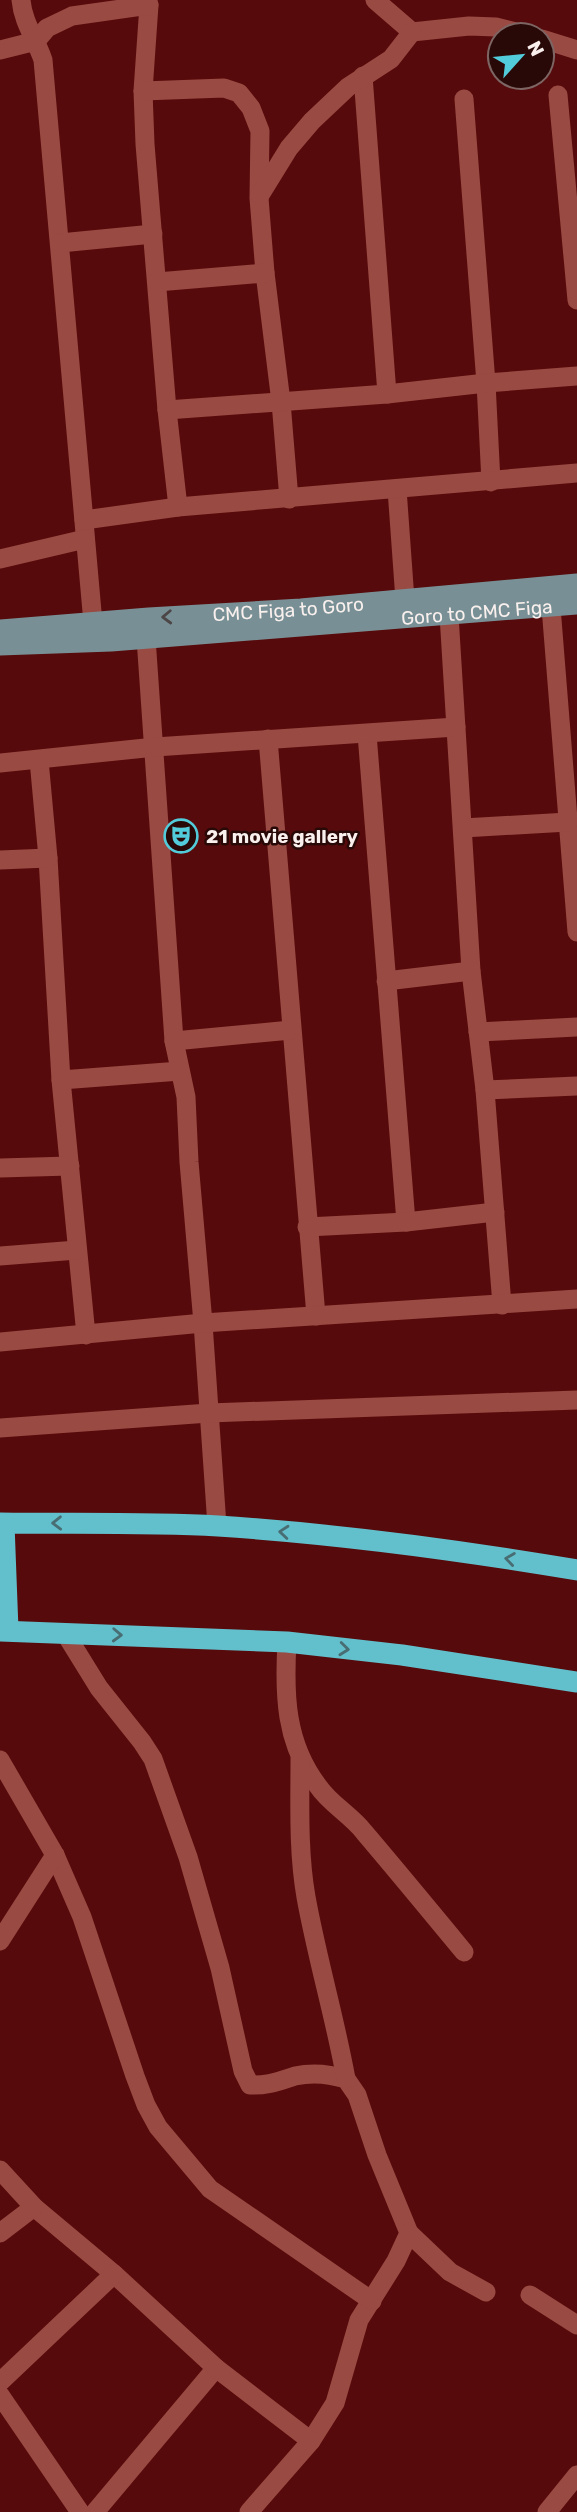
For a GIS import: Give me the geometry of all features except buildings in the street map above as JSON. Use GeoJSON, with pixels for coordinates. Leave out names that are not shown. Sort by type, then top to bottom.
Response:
{"type":"FeatureCollection","features":[{"type":"Feature","properties":{"kind":"highway"},"geometry":{"type":"LineString","coordinates":[[577,1570],[322,1535],[217,1526],[2,1524],[4,1631],[287,1642],[402,1655],[577,1682]]}},
{"type":"Feature","properties":{"kind":"main road","name":"CMC Figa to Goro"},"geometry":{"type":"LineString","coordinates":[[0,630],[405,600],[577,584]]}},
{"type":"Feature","properties":{"kind":"main road","name":"Goro to CMC Figa"},"geometry":{"type":"LineString","coordinates":[[0,645],[146,638],[577,604]]}},
{"type":"Feature","properties":{"kind":"street"},"geometry":{"type":"LineString","coordinates":[[21,0],[25,22],[43,60],[93,623]]}},
{"type":"Feature","properties":{"kind":"street"},"geometry":{"type":"LineString","coordinates":[[375,0],[412,32]]}},
{"type":"Feature","properties":{"kind":"street"},"geometry":{"type":"LineString","coordinates":[[0,50],[36,41],[47,28],[72,16],[148,3],[143,91],[145,144],[167,410],[178,507]]}},
{"type":"Feature","properties":{"kind":"street"},"geometry":{"type":"LineString","coordinates":[[259,198],[289,148],[334,98],[391,59],[412,32],[486,27]]}},
{"type":"Feature","properties":{"kind":"street"},"geometry":{"type":"LineString","coordinates":[[556,43],[577,50]]}},
{"type":"Feature","properties":{"kind":"street"},"geometry":{"type":"LineString","coordinates":[[363,76],[387,394]]}},
{"type":"Feature","properties":{"kind":"street"},"geometry":{"type":"LineString","coordinates":[[143,91],[223,88],[239,93],[251,108],[260,131],[259,198],[289,499]]}},
{"type":"Feature","properties":{"kind":"street"},"geometry":{"type":"LineString","coordinates":[[558,95],[571,189],[577,300]]}},
{"type":"Feature","properties":{"kind":"street"},"geometry":{"type":"LineString","coordinates":[[464,99],[491,482]]}},
{"type":"Feature","properties":{"kind":"street"},"geometry":{"type":"LineString","coordinates":[[60,243],[153,234]]}},
{"type":"Feature","properties":{"kind":"street"},"geometry":{"type":"LineString","coordinates":[[157,282],[265,273]]}},
{"type":"Feature","properties":{"kind":"street"},"geometry":{"type":"LineString","coordinates":[[167,410],[387,394],[577,376]]}},
{"type":"Feature","properties":{"kind":"street"},"geometry":{"type":"LineString","coordinates":[[0,559],[84,529],[178,507],[577,473]]}},
{"type":"Feature","properties":{"kind":"street"},"geometry":{"type":"LineString","coordinates":[[397,489],[405,600]]}},
{"type":"Feature","properties":{"kind":"street"},"geometry":{"type":"LineString","coordinates":[[551,607],[568,715],[568,822],[577,932]]}},
{"type":"Feature","properties":{"kind":"street"},"geometry":{"type":"LineString","coordinates":[[449,615],[471,971],[485,1090],[502,1305]]}},
{"type":"Feature","properties":{"kind":"street"},"geometry":{"type":"LineString","coordinates":[[146,638],[174,1041],[186,1097],[217,1526]]}},
{"type":"Feature","properties":{"kind":"street"},"geometry":{"type":"LineString","coordinates":[[0,763],[155,747],[456,727]]}},
{"type":"Feature","properties":{"kind":"street"},"geometry":{"type":"LineString","coordinates":[[366,734],[406,1222]]}},
{"type":"Feature","properties":{"kind":"street"},"geometry":{"type":"LineString","coordinates":[[268,739],[316,1316]]}},
{"type":"Feature","properties":{"kind":"street"},"geometry":{"type":"LineString","coordinates":[[39,760],[48,858],[61,1080],[86,1335]]}},
{"type":"Feature","properties":{"kind":"street"},"geometry":{"type":"LineString","coordinates":[[463,828],[568,822]]}},
{"type":"Feature","properties":{"kind":"street"},"geometry":{"type":"LineString","coordinates":[[0,860],[48,858]]}},
{"type":"Feature","properties":{"kind":"street"},"geometry":{"type":"LineString","coordinates":[[386,981],[471,971]]}},
{"type":"Feature","properties":{"kind":"street"},"geometry":{"type":"LineString","coordinates":[[478,1032],[577,1027]]}},
{"type":"Feature","properties":{"kind":"street"},"geometry":{"type":"LineString","coordinates":[[174,1041],[292,1030]]}},
{"type":"Feature","properties":{"kind":"street"},"geometry":{"type":"LineString","coordinates":[[61,1080],[180,1071]]}},
{"type":"Feature","properties":{"kind":"street"},"geometry":{"type":"LineString","coordinates":[[485,1090],[577,1086]]}},
{"type":"Feature","properties":{"kind":"street"},"geometry":{"type":"LineString","coordinates":[[0,1168],[70,1166]]}},
{"type":"Feature","properties":{"kind":"street"},"geometry":{"type":"LineString","coordinates":[[307,1227],[406,1222],[495,1212]]}},
{"type":"Feature","properties":{"kind":"street"},"geometry":{"type":"LineString","coordinates":[[0,1256],[77,1250]]}},
{"type":"Feature","properties":{"kind":"street"},"geometry":{"type":"LineString","coordinates":[[0,1342],[203,1324],[577,1299]]}},
{"type":"Feature","properties":{"kind":"street"},"geometry":{"type":"LineString","coordinates":[[0,1428],[209,1413],[577,1400]]}},
{"type":"Feature","properties":{"kind":"street"},"geometry":{"type":"LineString","coordinates":[[65,1633],[99,1688],[153,1759],[188,1857],[220,1968],[243,2071],[250,2085],[265,2086],[298,2076],[329,2074],[346,2079]]}},
{"type":"Feature","properties":{"kind":"street"},"geometry":{"type":"LineString","coordinates":[[287,1642],[285,1689],[289,1719],[300,1757],[318,1788],[361,1828],[464,1952]]}},
{"type":"Feature","properties":{"kind":"street"},"geometry":{"type":"LineString","coordinates":[[300,1757],[300,1826],[305,1894],[346,2079],[356,2095],[409,2233],[450,2272],[486,2292]]}},
{"type":"Feature","properties":{"kind":"street"},"geometry":{"type":"LineString","coordinates":[[0,1760],[55,1855],[82,1917],[135,2076],[158,2127],[210,2189],[372,2301]]}},
{"type":"Feature","properties":{"kind":"street"},"geometry":{"type":"LineString","coordinates":[[0,1941],[55,1855]]}},
{"type":"Feature","properties":{"kind":"street"},"geometry":{"type":"LineString","coordinates":[[0,2169],[34,2207],[114,2274],[216,2368],[311,2441]]}},
{"type":"Feature","properties":{"kind":"street"},"geometry":{"type":"LineString","coordinates":[[0,2233],[34,2207]]}},
{"type":"Feature","properties":{"kind":"street"},"geometry":{"type":"LineString","coordinates":[[249,2512],[311,2441],[335,2403],[359,2320],[396,2261],[409,2233]]}},
{"type":"Feature","properties":{"kind":"street"},"geometry":{"type":"LineString","coordinates":[[0,2382],[114,2274]]}},
{"type":"Feature","properties":{"kind":"street"},"geometry":{"type":"LineString","coordinates":[[530,2295],[577,2325]]}},
{"type":"Feature","properties":{"kind":"street"},"geometry":{"type":"LineString","coordinates":[[95,2512],[216,2368]]}},
{"type":"Feature","properties":{"kind":"street"},"geometry":{"type":"LineString","coordinates":[[0,2395],[80,2512]]}},
{"type":"Feature","properties":{"kind":"street"},"geometry":{"type":"LineString","coordinates":[[547,2512],[577,2475]]}},
{"type":"Feature","properties":{"kind":"place","name":"21 movie gallery"},"geometry":{"type":"Point","coordinates":[181,836]}}]}
